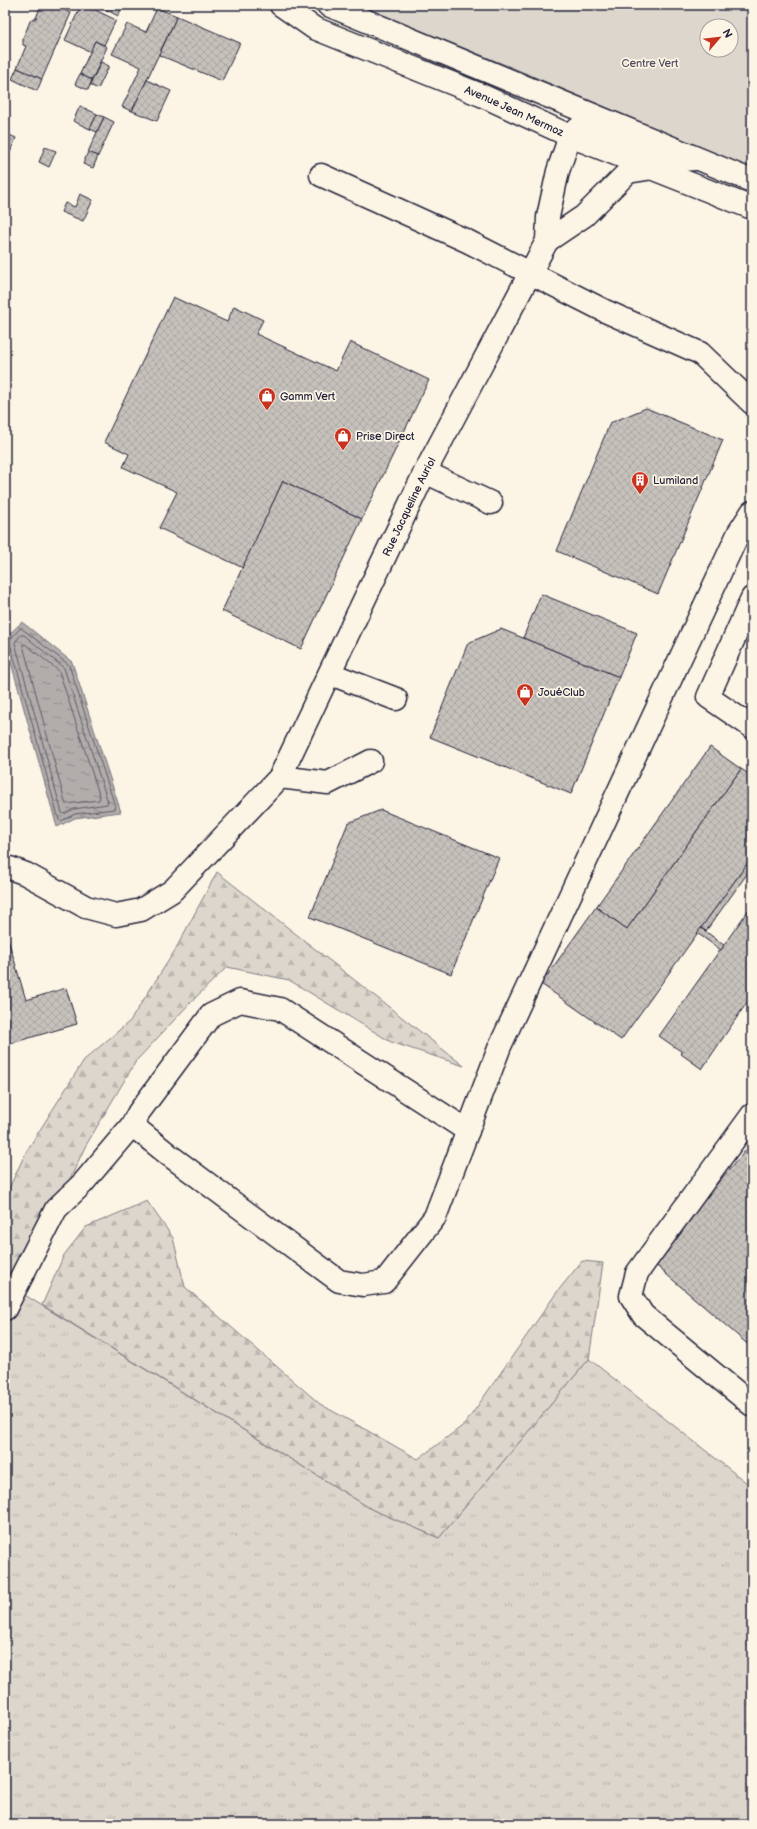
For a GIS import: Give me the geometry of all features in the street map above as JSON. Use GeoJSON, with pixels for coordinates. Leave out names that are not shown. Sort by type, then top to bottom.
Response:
{"type":"FeatureCollection","features":[{"type":"Feature","properties":{"kind":"street","name":"Avenue Jean Mermoz"},"geometry":{"type":"LineString","coordinates":[[281,5],[314,28],[481,95],[570,136],[752,208]]}},
{"type":"Feature","properties":{"kind":"street"},"geometry":{"type":"LineString","coordinates":[[328,5],[695,159],[752,181]]}},
{"type":"Feature","properties":{"kind":"street"},"geometry":{"type":"LineString","coordinates":[[547,242],[548,217],[558,171],[570,136],[580,127],[609,136],[666,161],[695,159]]}},
{"type":"Feature","properties":{"kind":"street"},"geometry":{"type":"LineString","coordinates":[[547,242],[584,216],[628,172],[652,168]]}},
{"type":"Feature","properties":{"kind":"street"},"geometry":{"type":"LineString","coordinates":[[321,175],[467,241],[605,311],[700,353],[752,403]]}},
{"type":"Feature","properties":{"kind":"street","name":"Rue Jacqueline Auriol"},"geometry":{"type":"LineString","coordinates":[[10,868],[26,874],[86,907],[116,915],[141,910],[172,891],[280,777],[331,674],[425,472],[547,242]]}},
{"type":"Feature","properties":{"kind":"street"},"geometry":{"type":"LineString","coordinates":[[425,472],[491,503]]}},
{"type":"Feature","properties":{"kind":"street"},"geometry":{"type":"LineString","coordinates":[[132,1125],[339,1281],[363,1285],[384,1282],[435,1217],[500,1046],[739,532],[752,512]]}},
{"type":"Feature","properties":{"kind":"street"},"geometry":{"type":"LineString","coordinates":[[750,611],[708,697],[752,727]]}},
{"type":"Feature","properties":{"kind":"street"},"geometry":{"type":"LineString","coordinates":[[331,674],[396,699]]}},
{"type":"Feature","properties":{"kind":"street"},"geometry":{"type":"LineString","coordinates":[[280,777],[328,784],[371,761]]}},
{"type":"Feature","properties":{"kind":"street"},"geometry":{"type":"LineString","coordinates":[[5,1309],[56,1209],[83,1183],[132,1125],[139,1112],[211,1015],[240,1001],[280,1009],[468,1131]]}},
{"type":"Feature","properties":{"kind":"street"},"geometry":{"type":"LineString","coordinates":[[752,1115],[637,1273],[631,1296],[643,1315],[752,1405]]}},
{"type":"Feature","properties":{"kind":"green space","name":"Centre Vert"},"geometry":{"type":"Polygon","coordinates":[[[357,5],[752,5],[752,169],[513,68],[357,5]]]}},
{"type":"Feature","properties":{"kind":"green space"},"geometry":{"type":"Polygon","coordinates":[[[217,872],[464,1066],[391,1042],[289,980],[227,967],[191,1002],[136,1061],[85,1147],[56,1209],[5,1309],[5,1197],[26,1152],[84,1060],[130,1021],[174,952],[217,872]]]}},
{"type":"Feature","properties":{"kind":"green space"},"geometry":{"type":"Polygon","coordinates":[[[147,1201],[173,1238],[185,1287],[320,1404],[418,1459],[465,1424],[557,1292],[582,1261],[603,1263],[589,1359],[439,1538],[373,1510],[42,1305],[64,1255],[86,1227],[147,1201]]]}},
{"type":"Feature","properties":{"kind":"green space"},"geometry":{"type":"Polygon","coordinates":[[[15,1289],[373,1510],[439,1538],[589,1359],[752,1487],[752,1824],[5,1824],[5,1309],[15,1289]]]}},
{"type":"Feature","properties":{"kind":"water"},"geometry":{"type":"Polygon","coordinates":[[[22,622],[72,662],[121,812],[75,818],[57,827],[5,641],[5,638],[22,622]]]}},
{"type":"Feature","properties":{"kind":"building"},"geometry":{"type":"Polygon","coordinates":[[[41,5],[52,5],[71,13],[42,79],[17,68],[26,46],[23,45],[23,39],[30,21],[36,18],[41,5]]]}},
{"type":"Feature","properties":{"kind":"building"},"geometry":{"type":"Polygon","coordinates":[[[81,5],[85,5],[116,20],[104,45],[95,41],[91,52],[65,40],[81,5]]]}},
{"type":"Feature","properties":{"kind":"building"},"geometry":{"type":"Polygon","coordinates":[[[106,5],[123,5],[118,16],[105,9],[106,5]]]}},
{"type":"Feature","properties":{"kind":"building"},"geometry":{"type":"Polygon","coordinates":[[[157,8],[177,16],[132,111],[122,107],[141,67],[112,54],[127,24],[146,32],[157,8]]]}},
{"type":"Feature","properties":{"kind":"building"},"geometry":{"type":"Polygon","coordinates":[[[177,16],[240,43],[222,81],[159,55],[177,16]]]}},
{"type":"Feature","properties":{"kind":"building"},"geometry":{"type":"Polygon","coordinates":[[[95,41],[107,47],[92,80],[80,74],[95,41]]]}},
{"type":"Feature","properties":{"kind":"building"},"geometry":{"type":"Polygon","coordinates":[[[101,62],[109,66],[98,89],[90,85],[101,62]]]}},
{"type":"Feature","properties":{"kind":"building"},"geometry":{"type":"Polygon","coordinates":[[[17,68],[42,79],[37,91],[12,79],[17,68]]]}},
{"type":"Feature","properties":{"kind":"building"},"geometry":{"type":"Polygon","coordinates":[[[80,74],[92,80],[88,90],[75,84],[80,74]]]}},
{"type":"Feature","properties":{"kind":"building"},"geometry":{"type":"Polygon","coordinates":[[[147,80],[171,91],[157,121],[132,111],[147,80]]]}},
{"type":"Feature","properties":{"kind":"building"},"geometry":{"type":"Polygon","coordinates":[[[80,106],[97,114],[90,129],[73,121],[80,106]]]}},
{"type":"Feature","properties":{"kind":"building"},"geometry":{"type":"Polygon","coordinates":[[[97,114],[104,117],[97,132],[90,129],[97,114]]]}},
{"type":"Feature","properties":{"kind":"building"},"geometry":{"type":"Polygon","coordinates":[[[104,117],[114,122],[98,156],[88,152],[104,117]]]}},
{"type":"Feature","properties":{"kind":"building"},"geometry":{"type":"Polygon","coordinates":[[[5,133],[16,138],[9,155],[5,153],[5,133]]]}},
{"type":"Feature","properties":{"kind":"building"},"geometry":{"type":"Polygon","coordinates":[[[45,147],[56,151],[49,167],[39,162],[45,147]]]}},
{"type":"Feature","properties":{"kind":"building"},"geometry":{"type":"Polygon","coordinates":[[[88,152],[98,156],[93,168],[83,164],[88,152]]]}},
{"type":"Feature","properties":{"kind":"building"},"geometry":{"type":"Polygon","coordinates":[[[80,194],[93,200],[83,221],[61,212],[65,203],[75,207],[80,194]]]}},
{"type":"Feature","properties":{"kind":"building","name":"Gamm Vert"},"geometry":{"type":"Polygon","coordinates":[[[173,297],[227,322],[234,306],[263,320],[256,334],[336,371],[350,342],[429,380],[362,519],[283,481],[243,568],[159,528],[177,492],[123,467],[129,454],[104,442],[173,297]]]}},
{"type":"Feature","properties":{"kind":"building","name":"Lumiland"},"geometry":{"type":"Polygon","coordinates":[[[646,408],[723,440],[658,594],[557,551],[610,423],[646,408]]]}},
{"type":"Feature","properties":{"kind":"building"},"geometry":{"type":"Polygon","coordinates":[[[283,481],[362,519],[301,649],[222,611],[283,481]]]}},
{"type":"Feature","properties":{"kind":"building"},"geometry":{"type":"Polygon","coordinates":[[[541,594],[637,633],[619,677],[523,638],[541,594]]]}},
{"type":"Feature","properties":{"kind":"building","name":"JouéClub"},"geometry":{"type":"Polygon","coordinates":[[[501,629],[619,677],[571,794],[430,737],[468,643],[501,629]]]}},
{"type":"Feature","properties":{"kind":"building"},"geometry":{"type":"Polygon","coordinates":[[[710,747],[741,769],[627,929],[596,907],[710,747]]]}},
{"type":"Feature","properties":{"kind":"building"},"geometry":{"type":"Polygon","coordinates":[[[741,769],[752,776],[752,857],[621,1040],[541,984],[596,907],[627,929],[741,769]]]}},
{"type":"Feature","properties":{"kind":"building"},"geometry":{"type":"Polygon","coordinates":[[[381,810],[499,858],[451,974],[310,917],[348,823],[381,810]]]}},
{"type":"Feature","properties":{"kind":"building"},"geometry":{"type":"Polygon","coordinates":[[[752,857],[752,867],[706,931],[701,928],[752,857]]]}},
{"type":"Feature","properties":{"kind":"building"},"geometry":{"type":"Polygon","coordinates":[[[752,905],[752,995],[702,1069],[681,1054],[682,1052],[659,1036],[752,905]]]}},
{"type":"Feature","properties":{"kind":"building"},"geometry":{"type":"Polygon","coordinates":[[[701,928],[724,945],[721,950],[697,933],[701,928]]]}},
{"type":"Feature","properties":{"kind":"building"},"geometry":{"type":"Polygon","coordinates":[[[5,929],[26,1000],[66,988],[77,1024],[5,1045],[5,929]]]}},
{"type":"Feature","properties":{"kind":"building"},"geometry":{"type":"Polygon","coordinates":[[[752,1143],[752,1348],[651,1261],[752,1143]]]}},
{"type":"Feature","properties":{"kind":"place","name":"Gamm Vert"},"geometry":{"type":"Point","coordinates":[267,411]}},
{"type":"Feature","properties":{"kind":"place","name":"Prise Direct"},"geometry":{"type":"Point","coordinates":[343,451]}},
{"type":"Feature","properties":{"kind":"place","name":"Lumiland"},"geometry":{"type":"Point","coordinates":[640,495]}},
{"type":"Feature","properties":{"kind":"place","name":"JouéClub"},"geometry":{"type":"Point","coordinates":[525,707]}}]}
